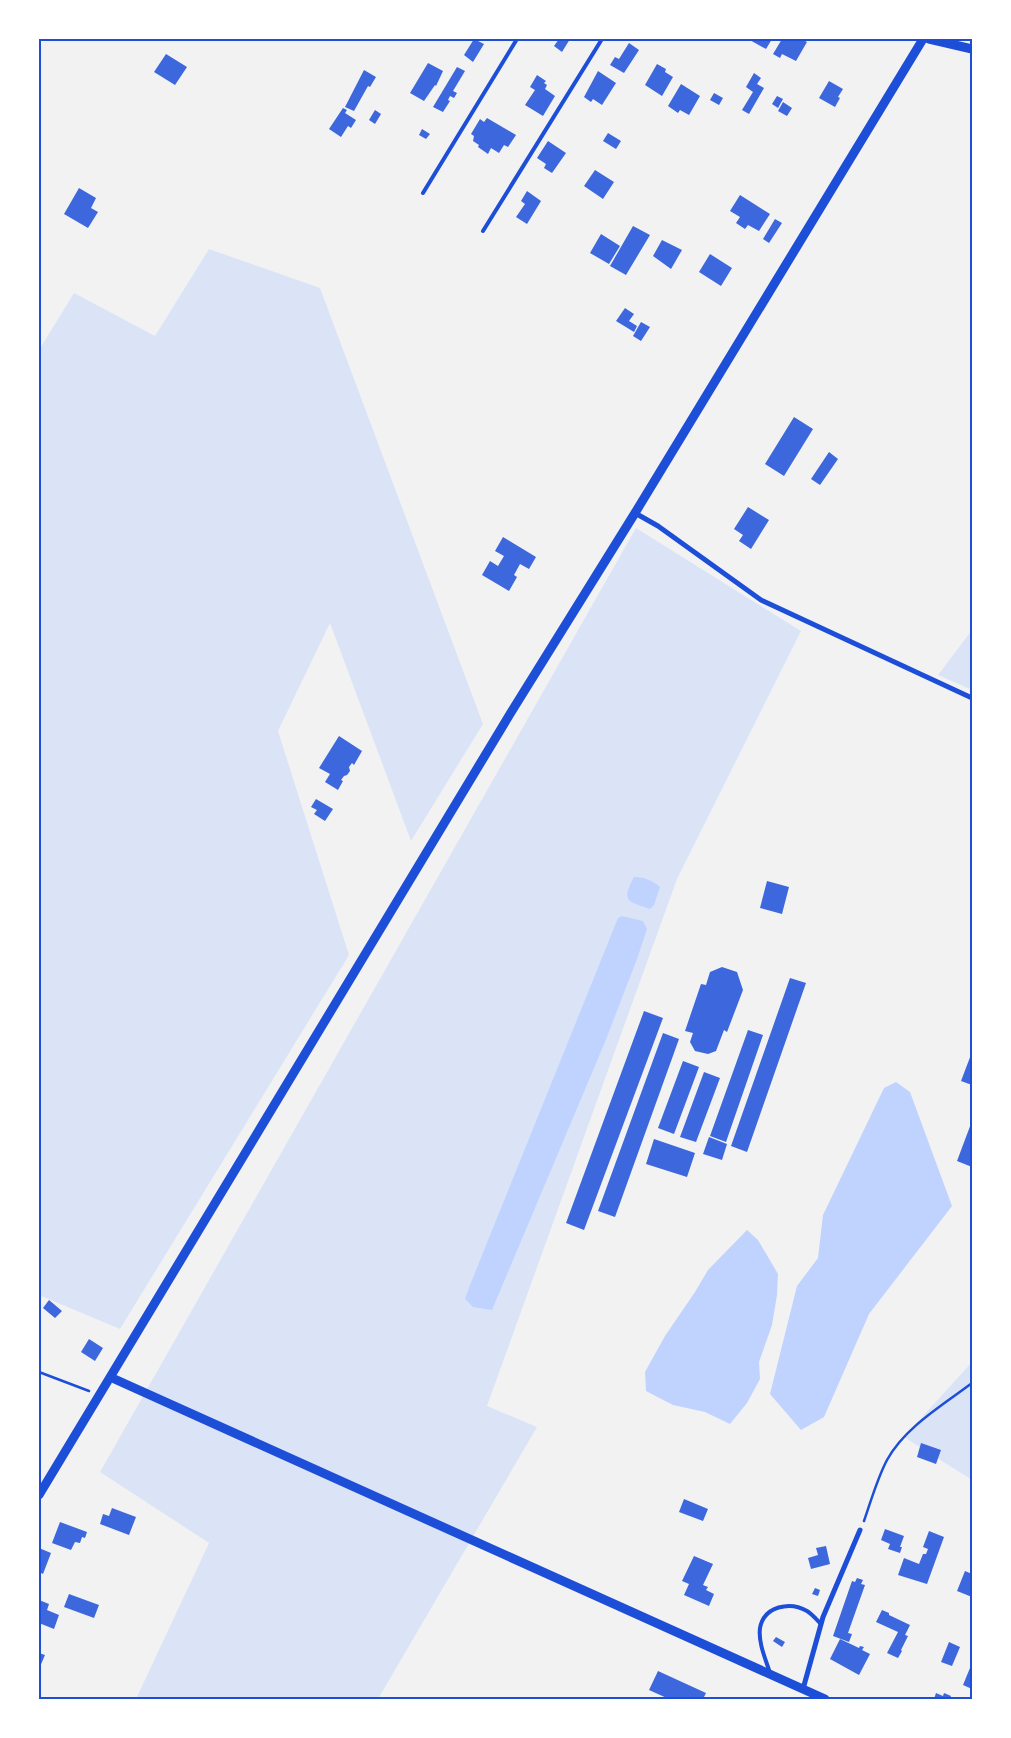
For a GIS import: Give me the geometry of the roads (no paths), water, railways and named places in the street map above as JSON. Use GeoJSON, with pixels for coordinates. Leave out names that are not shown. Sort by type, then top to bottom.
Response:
{"type":"FeatureCollection","features":[{"type":"Feature","properties":{"kind":"street"},"geometry":{"type":"LineString","coordinates":[[39,1495],[510,714],[635,513],[923,39]]}},
{"type":"Feature","properties":{"kind":"street"},"geometry":{"type":"LineString","coordinates":[[929,39],[972,49]]}},
{"type":"Feature","properties":{"kind":"street"},"geometry":{"type":"LineString","coordinates":[[635,513],[658,526],[761,600],[972,698]]}},
{"type":"Feature","properties":{"kind":"street"},"geometry":{"type":"LineString","coordinates":[[110,1377],[771,1675],[814,1697],[824,1699]]}},
{"type":"Feature","properties":{"kind":"street"},"geometry":{"type":"LineString","coordinates":[[803,1690],[821,1624],[860,1530]]}},
{"type":"Feature","properties":{"kind":"lane"},"geometry":{"type":"LineString","coordinates":[[423,193],[517,39]]}},
{"type":"Feature","properties":{"kind":"lane"},"geometry":{"type":"LineString","coordinates":[[483,231],[602,39]]}},
{"type":"Feature","properties":{"kind":"lane"},"geometry":{"type":"LineString","coordinates":[[771,1675],[760,1642],[760,1627],[766,1616],[775,1608],[790,1605],[807,1611],[821,1624]]}},
{"type":"Feature","properties":{"kind":"water"},"geometry":{"type":"Polygon","coordinates":[[[634,877],[648,879],[660,887],[654,905],[650,909],[632,902],[627,896],[634,877]]]}},
{"type":"Feature","properties":{"kind":"water"},"geometry":{"type":"Polygon","coordinates":[[[622,916],[643,921],[647,929],[637,959],[605,1042],[492,1310],[473,1307],[465,1299],[470,1285],[618,918],[622,916]]]}},
{"type":"Feature","properties":{"kind":"water"},"geometry":{"type":"Polygon","coordinates":[[[896,1082],[910,1092],[952,1206],[869,1314],[824,1417],[801,1430],[770,1394],[797,1286],[818,1258],[823,1215],[884,1088],[896,1082]]]}},
{"type":"Feature","properties":{"kind":"water"},"geometry":{"type":"Polygon","coordinates":[[[747,1230],[758,1240],[778,1274],[777,1295],[772,1325],[759,1362],[760,1379],[747,1403],[730,1424],[705,1412],[673,1405],[646,1391],[645,1372],[665,1336],[708,1270],[747,1230]]]}}]}
